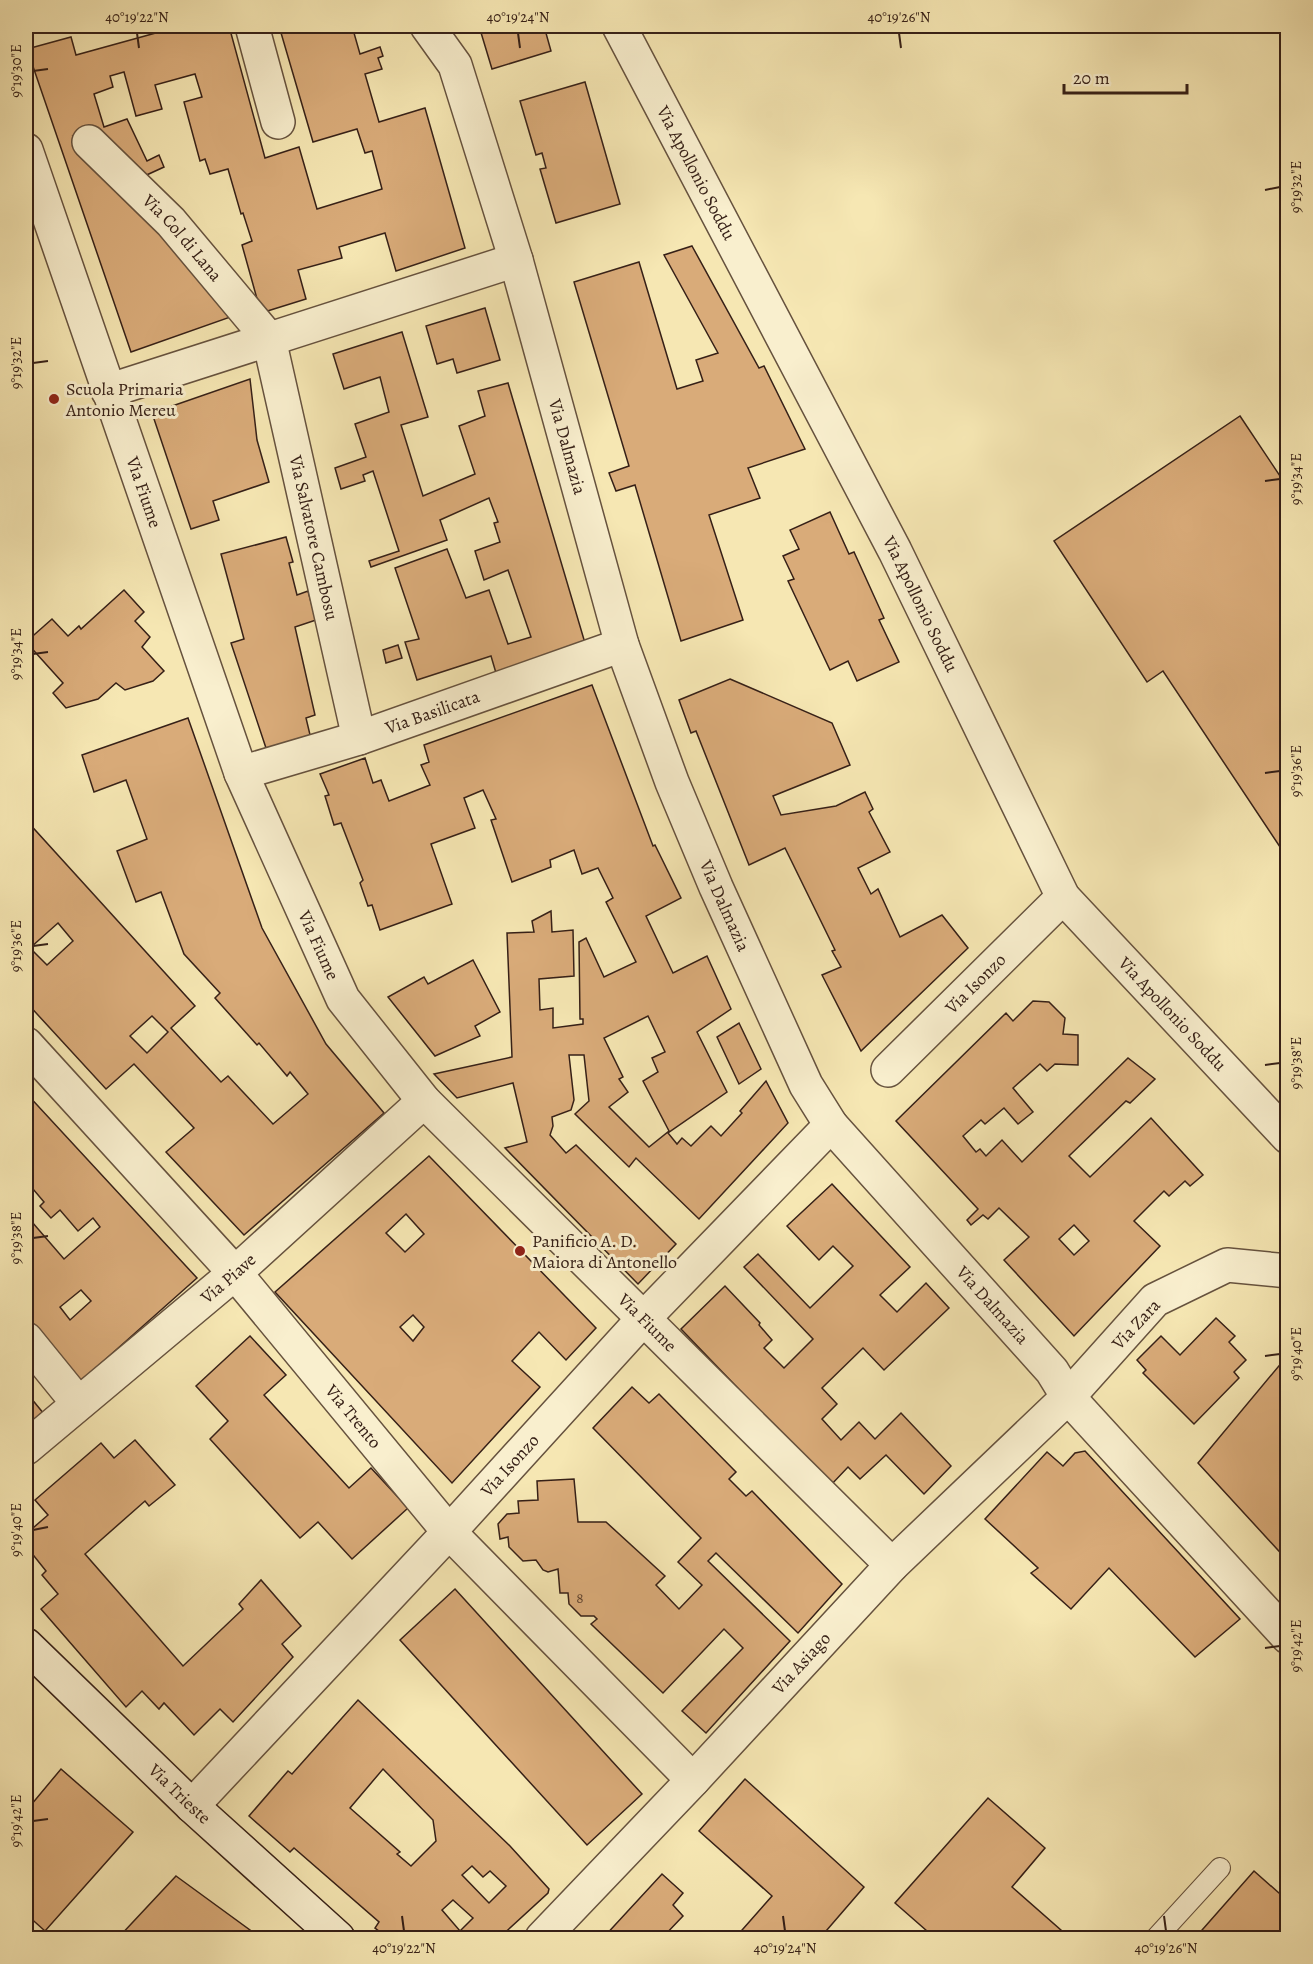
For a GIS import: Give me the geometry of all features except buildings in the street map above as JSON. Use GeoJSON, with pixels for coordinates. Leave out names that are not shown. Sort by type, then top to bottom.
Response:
{"type":"FeatureCollection","features":[{"type":"Feature","properties":{"kind":"street"},"geometry":{"type":"LineString","coordinates":[[252,26],[278,122]]}},
{"type":"Feature","properties":{"kind":"street","name":"Via Dalmazia"},"geometry":{"type":"LineString","coordinates":[[427,26],[455,65],[516,261],[622,645],[672,783],[716,887],[806,1085],[831,1125],[1052,1371],[1068,1397],[1287,1637]]}},
{"type":"Feature","properties":{"kind":"street","name":"Via Apollonio Soddu"},"geometry":{"type":"LineString","coordinates":[[619,26],[895,550],[1063,897],[1287,1137]]}},
{"type":"Feature","properties":{"kind":"street","name":"Via Col di Lana"},"geometry":{"type":"LineString","coordinates":[[89,142],[171,222],[269,339]]}},
{"type":"Feature","properties":{"kind":"street","name":"Via Fiume"},"geometry":{"type":"LineString","coordinates":[[26,150],[241,773],[343,999],[424,1101],[892,1565]]}},
{"type":"Feature","properties":{"kind":"street"},"geometry":{"type":"LineString","coordinates":[[108,391],[516,261]]}},
{"type":"Feature","properties":{"kind":"street","name":"Via Salvatore Cambosu"},"geometry":{"type":"LineString","coordinates":[[269,339],[359,738]]}},
{"type":"Feature","properties":{"kind":"street","name":"Via Basilicata"},"geometry":{"type":"LineString","coordinates":[[241,773],[359,738],[622,645]]}},
{"type":"Feature","properties":{"kind":"street","name":"Via Isonzo"},"geometry":{"type":"LineString","coordinates":[[888,1070],[1063,897]]}},
{"type":"Feature","properties":{"kind":"street","name":"Via Trento"},"geometry":{"type":"LineString","coordinates":[[26,1044],[235,1273],[449,1532],[693,1780]]}},
{"type":"Feature","properties":{"kind":"street","name":"Via Piave"},"geometry":{"type":"LineString","coordinates":[[26,1448],[235,1273],[424,1101]]}},
{"type":"Feature","properties":{"kind":"street","name":"Via Isonzo"},"geometry":{"type":"LineString","coordinates":[[192,1806],[449,1532],[644,1318],[831,1125]]}},
{"type":"Feature","properties":{"kind":"street","name":"Via Zara"},"geometry":{"type":"LineString","coordinates":[[1068,1397],[1155,1300],[1227,1265],[1287,1271]]}},
{"type":"Feature","properties":{"kind":"street"},"geometry":{"type":"LineString","coordinates":[[26,1339],[78,1403]]}},
{"type":"Feature","properties":{"kind":"street","name":"Via Asiago"},"geometry":{"type":"LineString","coordinates":[[542,1938],[693,1780],[892,1565],[1068,1397]]}},
{"type":"Feature","properties":{"kind":"street","name":"Via Trieste"},"geometry":{"type":"LineString","coordinates":[[26,1645],[192,1806],[338,1938]]}},
{"type":"Feature","properties":{"kind":"lane"},"geometry":{"type":"LineString","coordinates":[[1156,1938],[1220,1868]]}},
{"type":"Feature","properties":{"kind":"place","name":"Scuola Primaria Antonio Mereu"},"geometry":{"type":"Point","coordinates":[54,399]}},
{"type":"Feature","properties":{"kind":"place","name":"Panificio A. D. Maiora di Antonello"},"geometry":{"type":"Point","coordinates":[520,1251]}}]}
